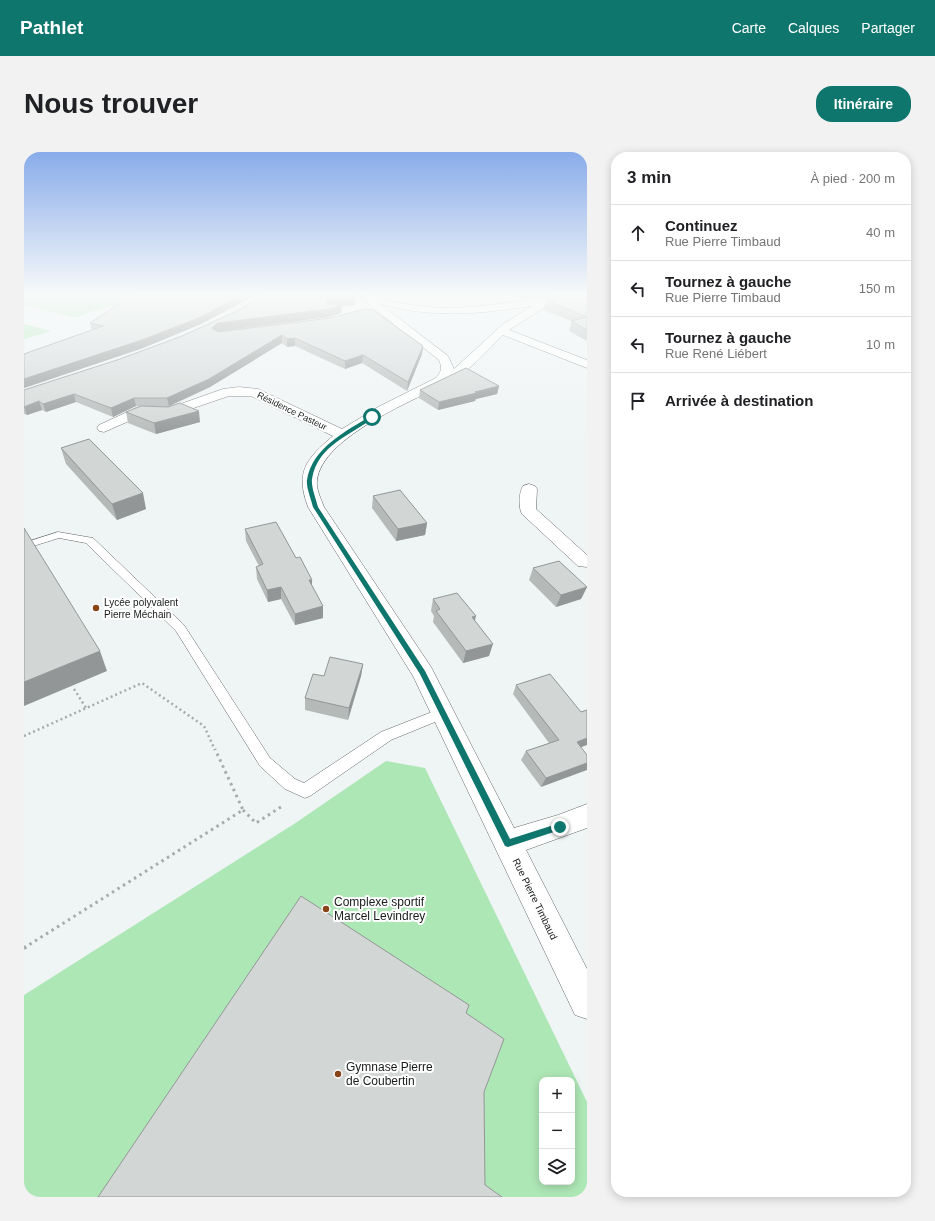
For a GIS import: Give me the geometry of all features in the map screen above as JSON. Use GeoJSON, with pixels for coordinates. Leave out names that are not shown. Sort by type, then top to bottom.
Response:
{"type":"FeatureCollection","features":[{"type":"Feature","properties":{"kind":"street","name":"Rue Pierre Timbaud"},"geometry":{"type":"LineString","coordinates":[[428,345],[444,358],[448,365],[446,375],[438,382]]}},
{"type":"Feature","properties":{"kind":"street"},"geometry":{"type":"LineString","coordinates":[[429,345],[439,350],[457,353],[482,349]]}},
{"type":"Feature","properties":{"kind":"street","name":"Rue Pierre Timbaud"},"geometry":{"type":"LineString","coordinates":[[487,345],[465,368],[453,376],[438,382],[342,435],[319,456],[309,480],[316,507],[422,673],[587,1004]]}},
{"type":"Feature","properties":{"kind":"street"},"geometry":{"type":"LineString","coordinates":[[543,345],[587,364]]}},
{"type":"Feature","properties":{"kind":"street","name":"Résidence Pasteur"},"geometry":{"type":"LineString","coordinates":[[104,428],[141,411],[170,412],[227,392],[239,391],[254,392],[342,435]]}},
{"type":"Feature","properties":{"kind":"street"},"geometry":{"type":"LineString","coordinates":[[529,490],[528,510],[586,563]]}},
{"type":"Feature","properties":{"kind":"street"},"geometry":{"type":"LineString","coordinates":[[508,843],[560,827],[587,816]]}},
{"type":"Feature","properties":{"kind":"lane"},"geometry":{"type":"LineString","coordinates":[[24,546],[58,535],[89,540],[180,628],[265,762],[290,784],[305,791],[386,736],[442,713]]}},
{"type":"Feature","properties":{"kind":"path"},"geometry":{"type":"LineString","coordinates":[[24,736],[142,683],[204,726],[243,810],[256,823],[305,791]]}},
{"type":"Feature","properties":{"kind":"path"},"geometry":{"type":"LineString","coordinates":[[74,689],[86,708]]}},
{"type":"Feature","properties":{"kind":"path"},"geometry":{"type":"LineString","coordinates":[[24,948],[243,810]]}},
{"type":"Feature","properties":{"kind":"green space","name":"Complexe sportif Marcel Levindrey"},"geometry":{"type":"Polygon","coordinates":[[[386,761],[425,768],[575,1077],[539,1077],[539,1185],[575,1185],[575,1077],[587,1102],[587,1197],[24,1197],[24,995],[294,824],[386,761]]]}},
{"type":"Feature","properties":{"kind":"building"},"geometry":{"type":"Polygon","coordinates":[[[50,345],[128,345],[24,379],[24,354],[50,345]]]}},
{"type":"Feature","properties":{"kind":"building"},"geometry":{"type":"Polygon","coordinates":[[[158,345],[266,345],[209,379],[167,398],[134,398],[111,408],[74,394],[43,404],[39,401],[24,407],[24,390],[120,359],[158,345]]]}},
{"type":"Feature","properties":{"kind":"building"},"geometry":{"type":"Polygon","coordinates":[[[310,345],[421,345],[423,346],[408,382],[363,355],[345,361],[310,345]]]}},
{"type":"Feature","properties":{"kind":"building"},"geometry":{"type":"Polygon","coordinates":[[[466,368],[499,386],[439,402],[420,390],[466,368]]]}},
{"type":"Feature","properties":{"kind":"building"},"geometry":{"type":"Polygon","coordinates":[[[180,403],[199,411],[154,423],[126,412],[141,406],[168,407],[180,403]]]}},
{"type":"Feature","properties":{"kind":"building"},"geometry":{"type":"Polygon","coordinates":[[[89,439],[143,493],[112,504],[61,448],[89,439]]]}},
{"type":"Feature","properties":{"kind":"building"},"geometry":{"type":"Polygon","coordinates":[[[400,490],[427,523],[398,529],[373,496],[400,490]]]}},
{"type":"Feature","properties":{"kind":"building"},"geometry":{"type":"Polygon","coordinates":[[[276,522],[296,558],[300,557],[312,580],[309,580],[323,606],[295,614],[281,587],[267,590],[256,567],[263,564],[245,529],[276,522]]]}},
{"type":"Feature","properties":{"kind":"building"},"geometry":{"type":"Polygon","coordinates":[[[24,528],[100,651],[24,682],[24,528]]]}},
{"type":"Feature","properties":{"kind":"building"},"geometry":{"type":"Polygon","coordinates":[[[559,561],[587,587],[561,595],[533,568],[559,561]]]}},
{"type":"Feature","properties":{"kind":"building"},"geometry":{"type":"Polygon","coordinates":[[[457,593],[476,616],[472,617],[493,644],[466,651],[436,611],[440,609],[433,599],[457,593]]]}},
{"type":"Feature","properties":{"kind":"building"},"geometry":{"type":"Polygon","coordinates":[[[330,657],[363,664],[349,708],[305,698],[313,674],[324,676],[330,657]]]}},
{"type":"Feature","properties":{"kind":"building"},"geometry":{"type":"Polygon","coordinates":[[[550,674],[581,712],[587,710],[587,738],[577,742],[587,755],[587,763],[546,778],[526,751],[559,740],[516,685],[550,674]]]}},
{"type":"Feature","properties":{"kind":"building","name":"Gymnase Pierre de Coubertin"},"geometry":{"type":"Polygon","coordinates":[[[301,896],[469,1005],[466,1013],[504,1039],[484,1092],[485,1185],[502,1197],[98,1197],[301,896]]]}},
{"type":"Feature","properties":{"kind":"place","name":"Lycée polyvalent Pierre Méchain"},"geometry":{"type":"Point","coordinates":[96,608]}},
{"type":"Feature","properties":{"kind":"place","name":"Complexe sportif Marcel Levindrey"},"geometry":{"type":"Point","coordinates":[326,909]}},
{"type":"Feature","properties":{"kind":"place","name":"Gymnase Pierre de Coubertin"},"geometry":{"type":"Point","coordinates":[338,1074]}},
{"type":"Feature","properties":{"kind":"route"},"geometry":{"type":"LineString","coordinates":[[372,417],[342,435],[329,445],[319,456],[309,480],[311,493],[316,507],[350,558],[422,673],[508,843],[560,827]]}}]}
